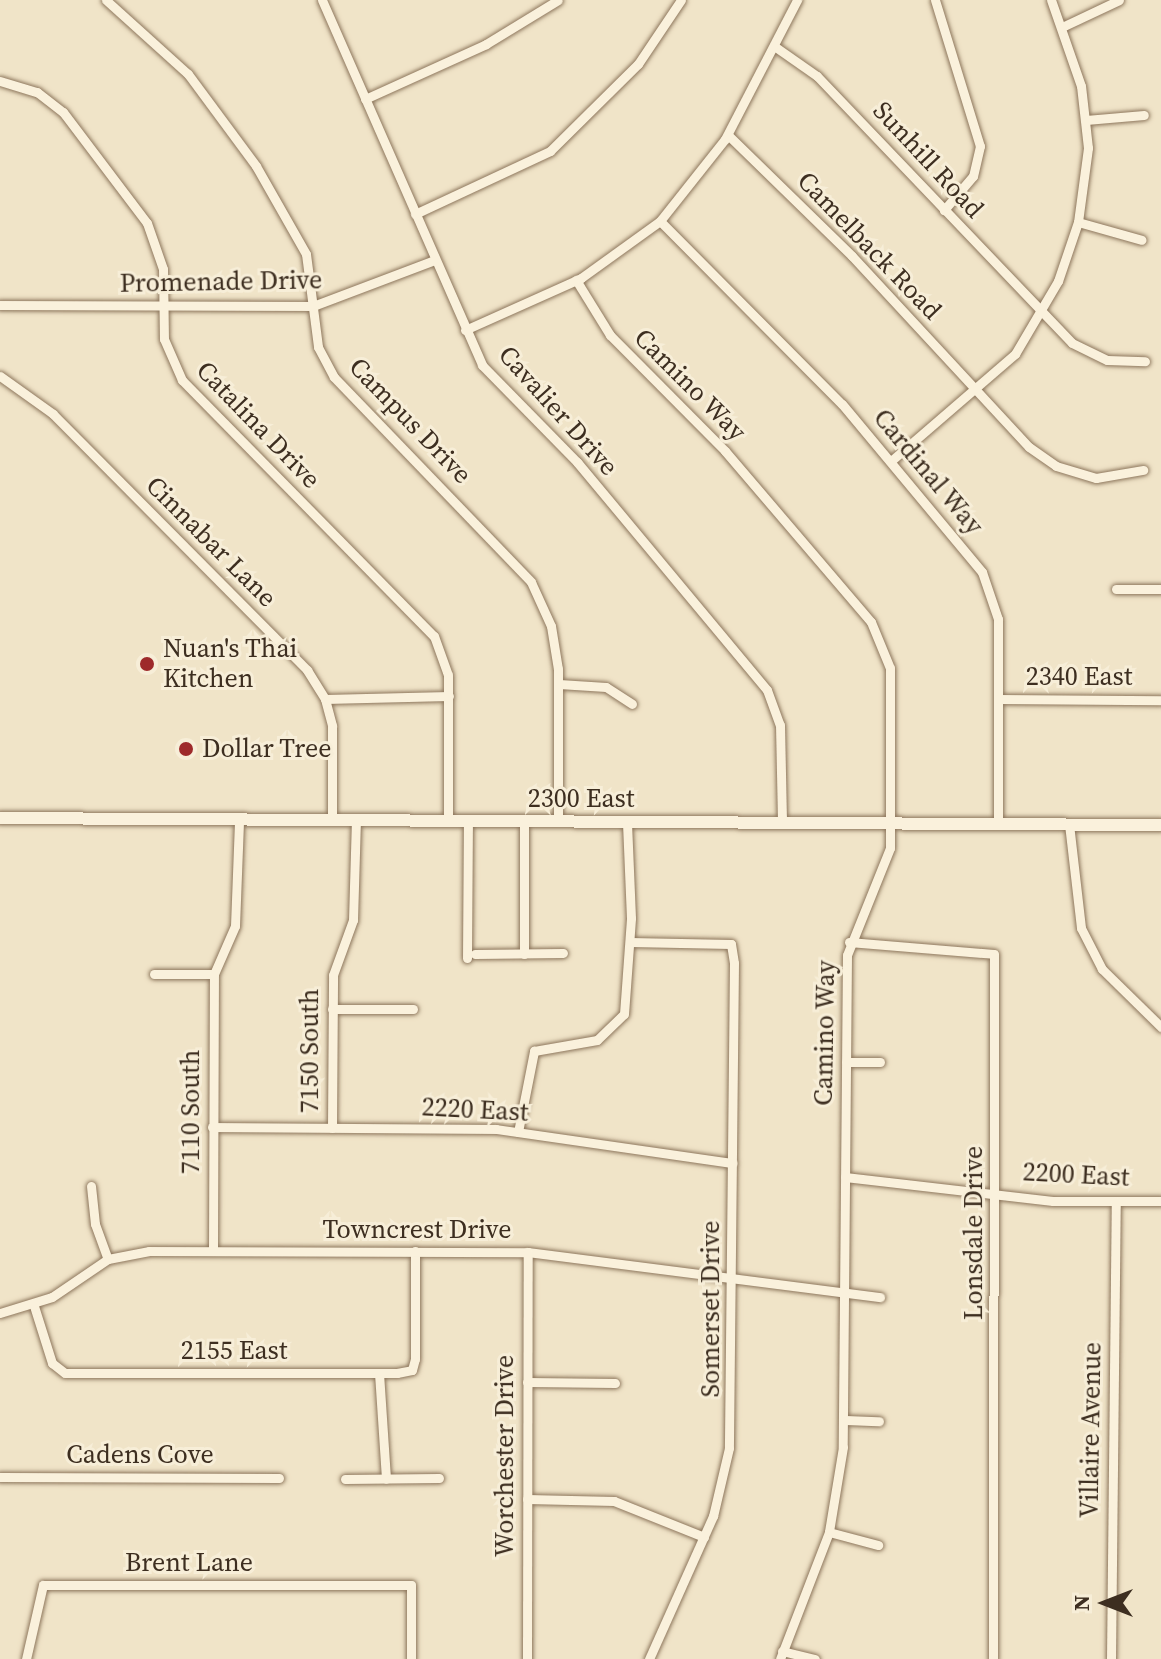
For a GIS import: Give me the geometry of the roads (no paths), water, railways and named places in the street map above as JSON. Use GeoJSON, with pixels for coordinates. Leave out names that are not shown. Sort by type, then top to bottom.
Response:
{"type":"FeatureCollection","features":[{"type":"Feature","properties":{"kind":"street","name":"Campus Drive"},"geometry":{"type":"LineString","coordinates":[[106,0],[179,64],[235,132],[306,254],[318,347],[334,377],[531,582],[551,626],[559,684],[558,821]]}},
{"type":"Feature","properties":{"kind":"street","name":"Cavalier Drive"},"geometry":{"type":"LineString","coordinates":[[322,0],[482,365],[577,462],[767,690],[780,725],[782,823]]}},
{"type":"Feature","properties":{"kind":"street"},"geometry":{"type":"LineString","coordinates":[[365,99],[462,57],[558,0]]}},
{"type":"Feature","properties":{"kind":"street"},"geometry":{"type":"LineString","coordinates":[[415,214],[550,151],[638,64],[681,0]]}},
{"type":"Feature","properties":{"kind":"street"},"geometry":{"type":"LineString","coordinates":[[465,330],[576,280],[660,221],[728,135],[797,0]]}},
{"type":"Feature","properties":{"kind":"street"},"geometry":{"type":"LineString","coordinates":[[935,0],[980,146],[973,176],[944,210]]}},
{"type":"Feature","properties":{"kind":"street"},"geometry":{"type":"LineString","coordinates":[[891,461],[1015,354],[1043,313],[1078,222],[1087,172],[1086,120],[1062,27],[1051,0]]}},
{"type":"Feature","properties":{"kind":"street"},"geometry":{"type":"LineString","coordinates":[[1062,27],[1119,0]]}},
{"type":"Feature","properties":{"kind":"street","name":"Sunhill Road"},"geometry":{"type":"LineString","coordinates":[[774,46],[817,76],[1043,313],[1093,355],[1145,361]]}},
{"type":"Feature","properties":{"kind":"street","name":"Catalina Drive"},"geometry":{"type":"LineString","coordinates":[[0,81],[37,92],[63,112],[138,208],[157,243],[164,339],[182,380],[421,620],[440,648],[449,696],[448,821]]}},
{"type":"Feature","properties":{"kind":"street"},"geometry":{"type":"LineString","coordinates":[[1086,120],[1144,115]]}},
{"type":"Feature","properties":{"kind":"street","name":"Camelback Road"},"geometry":{"type":"LineString","coordinates":[[728,135],[1029,447],[1056,466],[1096,478],[1143,470]]}},
{"type":"Feature","properties":{"kind":"street","name":"Cardinal Way"},"geometry":{"type":"LineString","coordinates":[[660,221],[891,461],[988,582],[998,619],[998,823]]}},
{"type":"Feature","properties":{"kind":"street"},"geometry":{"type":"LineString","coordinates":[[1078,222],[1142,240]]}},
{"type":"Feature","properties":{"kind":"street","name":"Promenade Drive"},"geometry":{"type":"LineString","coordinates":[[0,305],[313,306],[435,260]]}},
{"type":"Feature","properties":{"kind":"street","name":"Camino Way"},"geometry":{"type":"LineString","coordinates":[[576,280],[610,335],[736,463],[879,636],[891,680],[890,822],[886,860],[849,942],[844,1420],[829,1532],[781,1655]]}},
{"type":"Feature","properties":{"kind":"street","name":"Cinnabar Lane"},"geometry":{"type":"LineString","coordinates":[[0,376],[53,414],[307,670],[325,699],[332,733],[332,820]]}},
{"type":"Feature","properties":{"kind":"street"},"geometry":{"type":"LineString","coordinates":[[1116,589],[1161,589]]}},
{"type":"Feature","properties":{"kind":"street"},"geometry":{"type":"LineString","coordinates":[[559,684],[606,687],[632,704]]}},
{"type":"Feature","properties":{"kind":"street"},"geometry":{"type":"LineString","coordinates":[[325,699],[449,696]]}},
{"type":"Feature","properties":{"kind":"street","name":"2340 East"},"geometry":{"type":"LineString","coordinates":[[998,699],[1161,700]]}},
{"type":"Feature","properties":{"kind":"street","name":"2300 East"},"geometry":{"type":"LineString","coordinates":[[0,818],[1161,825]]}},
{"type":"Feature","properties":{"kind":"street"},"geometry":{"type":"LineString","coordinates":[[154,974],[214,974],[236,918],[239,820]]}},
{"type":"Feature","properties":{"kind":"street","name":"7150 South"},"geometry":{"type":"LineString","coordinates":[[332,1128],[333,975],[353,920],[356,820]]}},
{"type":"Feature","properties":{"kind":"street"},"geometry":{"type":"LineString","coordinates":[[468,821],[471,956],[563,953]]}},
{"type":"Feature","properties":{"kind":"street"},"geometry":{"type":"LineString","coordinates":[[524,821],[524,954]]}},
{"type":"Feature","properties":{"kind":"street"},"geometry":{"type":"LineString","coordinates":[[518,1132],[534,1051],[597,1040],[624,1014],[630,942],[627,822]]}},
{"type":"Feature","properties":{"kind":"street"},"geometry":{"type":"LineString","coordinates":[[1069,824],[1081,928],[1102,969],[1161,1027]]}},
{"type":"Feature","properties":{"kind":"street","name":"Somerset Drive"},"geometry":{"type":"LineString","coordinates":[[630,942],[731,944],[733,1281],[729,1448],[704,1537],[649,1659]]}},
{"type":"Feature","properties":{"kind":"street","name":"Lonsdale Drive"},"geometry":{"type":"LineString","coordinates":[[849,942],[994,954],[993,1659]]}},
{"type":"Feature","properties":{"kind":"street","name":"7110 South"},"geometry":{"type":"LineString","coordinates":[[213,1251],[214,974]]}},
{"type":"Feature","properties":{"kind":"street"},"geometry":{"type":"LineString","coordinates":[[332,1009],[413,1009]]}},
{"type":"Feature","properties":{"kind":"street"},"geometry":{"type":"LineString","coordinates":[[846,1062],[880,1062]]}},
{"type":"Feature","properties":{"kind":"street","name":"2220 East"},"geometry":{"type":"LineString","coordinates":[[212,1127],[518,1132],[733,1163]]}},
{"type":"Feature","properties":{"kind":"street","name":"2200 East"},"geometry":{"type":"LineString","coordinates":[[845,1177],[996,1192],[1116,1201],[1161,1201]]}},
{"type":"Feature","properties":{"kind":"street"},"geometry":{"type":"LineString","coordinates":[[91,1186],[95,1224],[108,1259]]}},
{"type":"Feature","properties":{"kind":"street","name":"Villaire Avenue"},"geometry":{"type":"LineString","coordinates":[[1111,1659],[1116,1201]]}},
{"type":"Feature","properties":{"kind":"street","name":"Towncrest Drive"},"geometry":{"type":"LineString","coordinates":[[0,1313],[34,1306],[108,1259],[213,1251],[528,1252],[733,1281],[880,1297]]}},
{"type":"Feature","properties":{"kind":"street","name":"2155 East"},"geometry":{"type":"LineString","coordinates":[[34,1306],[57,1371],[379,1373],[412,1370],[415,1251]]}},
{"type":"Feature","properties":{"kind":"street","name":"Worchester Drive"},"geometry":{"type":"LineString","coordinates":[[527,1659],[528,1252]]}},
{"type":"Feature","properties":{"kind":"street"},"geometry":{"type":"LineString","coordinates":[[379,1373],[386,1479]]}},
{"type":"Feature","properties":{"kind":"street"},"geometry":{"type":"LineString","coordinates":[[527,1382],[615,1383]]}},
{"type":"Feature","properties":{"kind":"street"},"geometry":{"type":"LineString","coordinates":[[844,1420],[879,1421]]}},
{"type":"Feature","properties":{"kind":"street","name":"Cadens Cove"},"geometry":{"type":"LineString","coordinates":[[0,1477],[279,1478]]}},
{"type":"Feature","properties":{"kind":"street"},"geometry":{"type":"LineString","coordinates":[[345,1479],[439,1478]]}},
{"type":"Feature","properties":{"kind":"street"},"geometry":{"type":"LineString","coordinates":[[527,1499],[614,1501],[704,1537]]}},
{"type":"Feature","properties":{"kind":"street"},"geometry":{"type":"LineString","coordinates":[[829,1532],[878,1545]]}},
{"type":"Feature","properties":{"kind":"street","name":"Brent Lane"},"geometry":{"type":"LineString","coordinates":[[26,1659],[43,1585],[411,1585],[411,1659]]}},
{"type":"Feature","properties":{"kind":"street"},"geometry":{"type":"LineString","coordinates":[[781,1655],[815,1659]]}},
{"type":"Feature","properties":{"kind":"place","name":"Nuan's Thai Kitchen"},"geometry":{"type":"Point","coordinates":[147,664]}},
{"type":"Feature","properties":{"kind":"place","name":"Dollar Tree"},"geometry":{"type":"Point","coordinates":[186,749]}}]}
